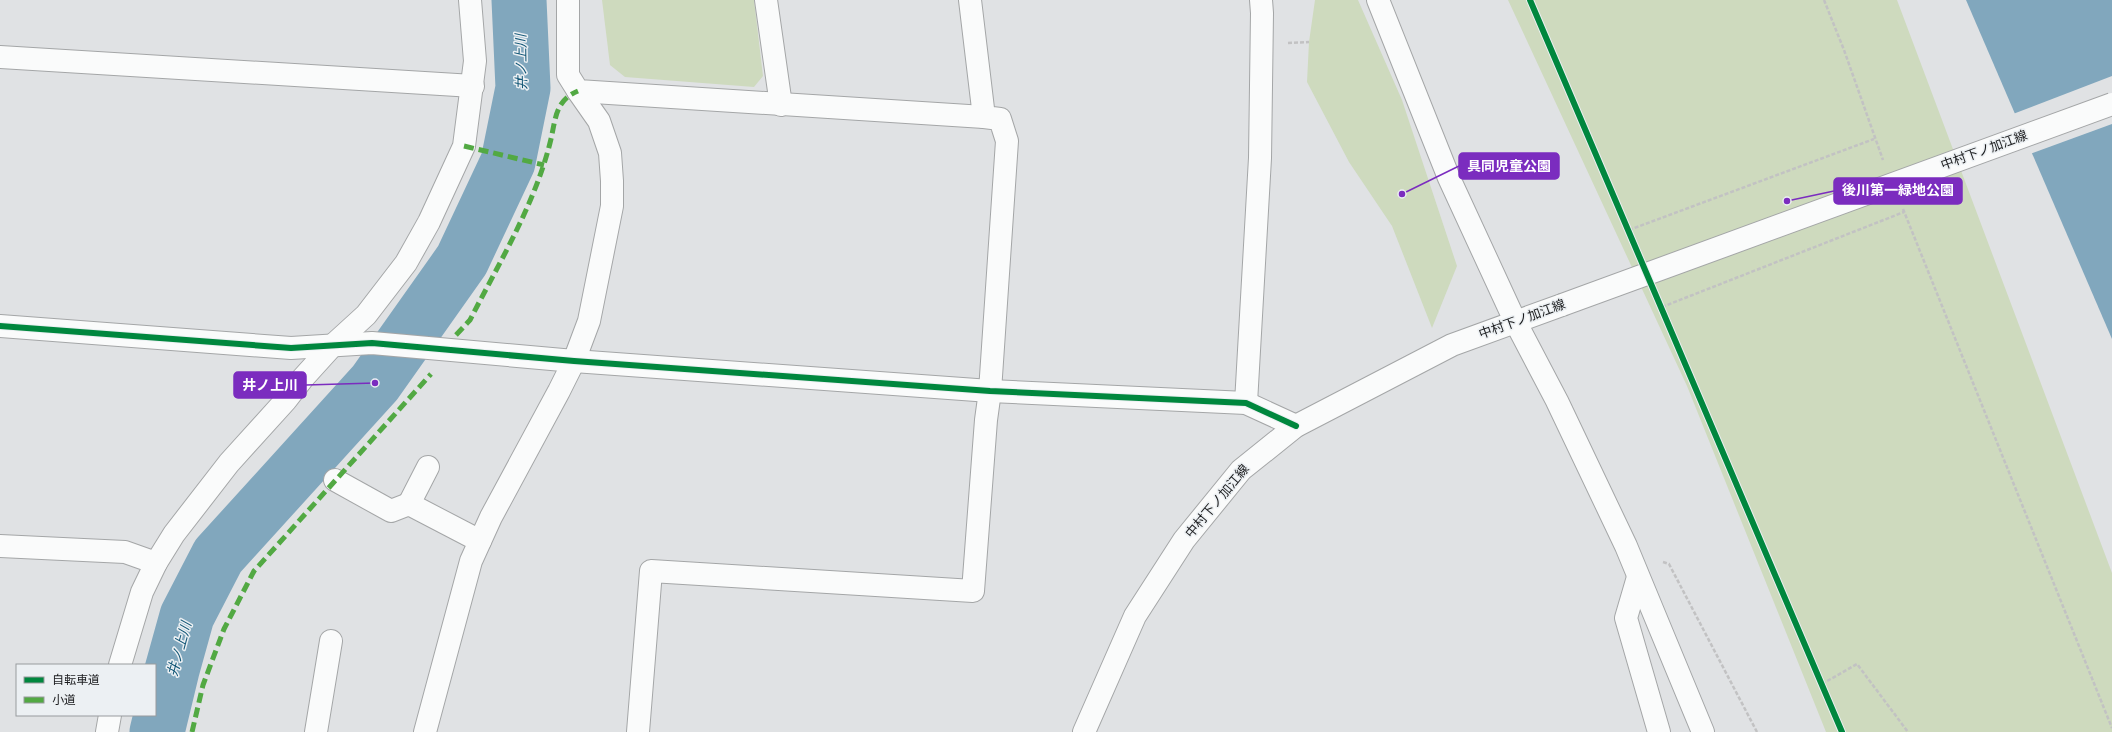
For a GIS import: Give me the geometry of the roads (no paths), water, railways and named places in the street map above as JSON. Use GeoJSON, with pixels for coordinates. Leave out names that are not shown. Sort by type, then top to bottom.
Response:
{"type":"FeatureCollection","features":[{"type":"Feature","properties":{"kind":"street"},"geometry":{"type":"LineString","coordinates":[[120,664],[142,592],[156,563],[182,523],[229,463],[286,400],[303,378],[332,346],[366,315],[406,263],[429,222],[464,146],[475,62],[470,0]]}},
{"type":"Feature","properties":{"kind":"street"},"geometry":{"type":"LineString","coordinates":[[425,732],[471,561],[574,361],[589,321],[612,206],[610,153],[599,122],[568,75],[568,0]]}},
{"type":"Feature","properties":{"kind":"street"},"geometry":{"type":"LineString","coordinates":[[766,0],[781,105]]}},
{"type":"Feature","properties":{"kind":"street"},"geometry":{"type":"LineString","coordinates":[[970,0],[984,117]]}},
{"type":"Feature","properties":{"kind":"street"},"geometry":{"type":"LineString","coordinates":[[1246,403],[1260,158],[1261,0]]}},
{"type":"Feature","properties":{"kind":"street"},"geometry":{"type":"LineString","coordinates":[[1378,0],[1448,178],[1515,321],[1557,401],[1626,546],[1703,732]]}},
{"type":"Feature","properties":{"kind":"street"},"geometry":{"type":"LineString","coordinates":[[1388,27],[1395,0]]}},
{"type":"Feature","properties":{"kind":"street"},"geometry":{"type":"LineString","coordinates":[[0,57],[473,86]]}},
{"type":"Feature","properties":{"kind":"street"},"geometry":{"type":"LineString","coordinates":[[578,91],[984,117],[1000,119],[1007,141],[990,391],[986,420],[973,591],[651,571],[638,732]]}},
{"type":"Feature","properties":{"kind":"street","name":"中村下ノ加江線"},"geometry":{"type":"LineString","coordinates":[[1084,732],[1135,616],[1184,540],[1242,470],[1296,426],[1452,345],[2112,104]]}},
{"type":"Feature","properties":{"kind":"street"},"geometry":{"type":"LineString","coordinates":[[0,326],[291,348],[372,343],[574,361],[990,391],[1246,403],[1296,426]]}},
{"type":"Feature","properties":{"kind":"street"},"geometry":{"type":"LineString","coordinates":[[334,480],[391,511],[409,504],[428,467]]}},
{"type":"Feature","properties":{"kind":"street"},"geometry":{"type":"LineString","coordinates":[[409,504],[480,541]]}},
{"type":"Feature","properties":{"kind":"street"},"geometry":{"type":"LineString","coordinates":[[0,546],[125,552],[156,563]]}},
{"type":"Feature","properties":{"kind":"street"},"geometry":{"type":"LineString","coordinates":[[1638,577],[1626,618],[1659,732]]}},
{"type":"Feature","properties":{"kind":"street"},"geometry":{"type":"LineString","coordinates":[[316,732],[331,641]]}},
{"type":"Feature","properties":{"kind":"street"},"geometry":{"type":"LineString","coordinates":[[107,732],[110,716]]}},
{"type":"Feature","properties":{"kind":"water"},"geometry":{"type":"Polygon","coordinates":[[[1966,0],[2112,0],[2112,339],[1966,0]]]}},
{"type":"Feature","properties":{"kind":"waterway","name":"井ノ上川"},"geometry":{"type":"LineString","coordinates":[[157,732],[187,616],[218,556],[375,383],[462,260],[508,162],[523,88],[519,0]]}},
{"type":"Feature","properties":{"kind":"place","name":"具同児童公園"},"geometry":{"type":"Point","coordinates":[1402,194]}},
{"type":"Feature","properties":{"kind":"place","name":"後川第一緑地公園"},"geometry":{"type":"Point","coordinates":[1787,201]}},
{"type":"Feature","properties":{"kind":"place","name":"井ノ上川"},"geometry":{"type":"Point","coordinates":[375,383]}}]}
